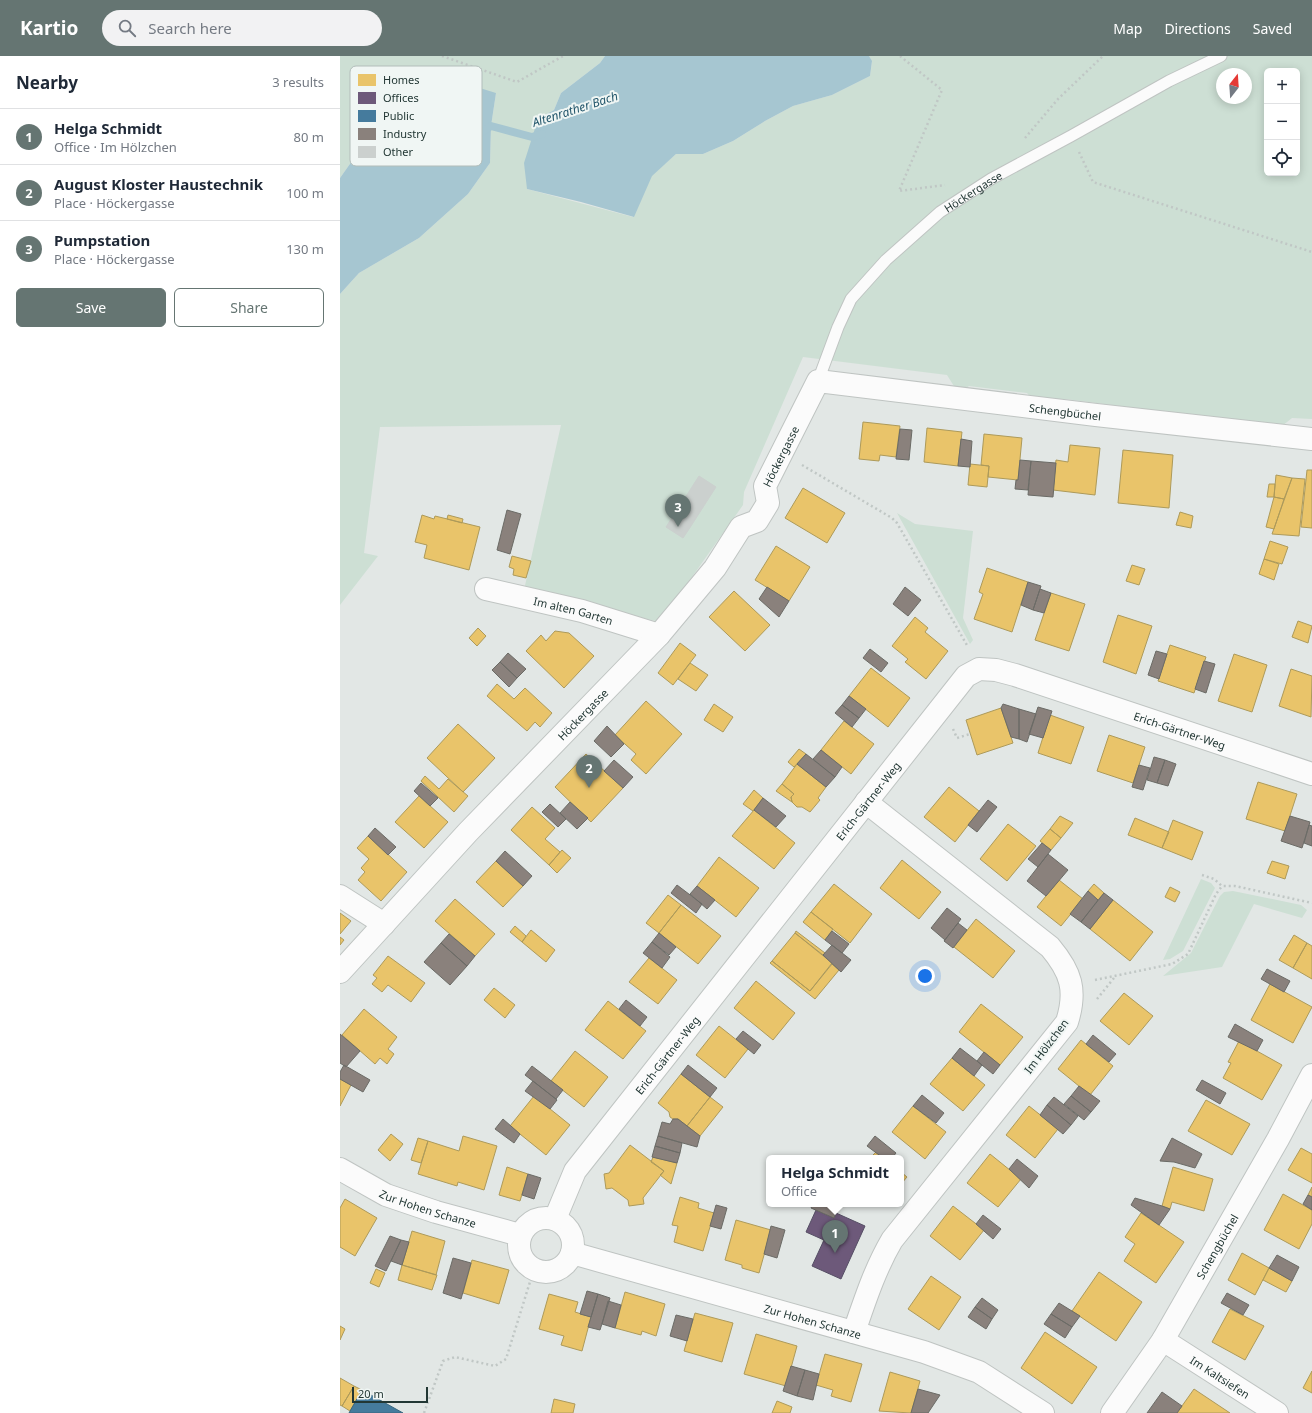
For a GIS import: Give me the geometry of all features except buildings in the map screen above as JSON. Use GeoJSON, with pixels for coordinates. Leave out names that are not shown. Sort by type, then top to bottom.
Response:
{"type":"FeatureCollection","features":[{"type":"Feature","properties":{"kind":"street","name":"Schengbüchel"},"geometry":{"type":"LineString","coordinates":[[818,380],[1096,415],[1312,439]]}},
{"type":"Feature","properties":{"kind":"street","name":"Höckergasse"},"geometry":{"type":"LineString","coordinates":[[340,972],[527,771],[659,635],[715,568],[741,527],[758,521],[768,503],[765,486],[818,380]]}},
{"type":"Feature","properties":{"kind":"street","name":"Im alten Garten"},"geometry":{"type":"LineString","coordinates":[[486,590],[582,611],[659,635]]}},
{"type":"Feature","properties":{"kind":"street","name":"Erich-Gärtner-Weg"},"geometry":{"type":"LineString","coordinates":[[555,1219],[575,1170],[966,676],[979,669],[996,670],[1015,675],[1312,774]]}},
{"type":"Feature","properties":{"kind":"street","name":"Im Hölzchen"},"geometry":{"type":"LineString","coordinates":[[854,1332],[869,1286],[880,1260],[892,1240],[1067,1022],[1072,1005],[1070,984],[1064,964],[1050,947],[866,802]]}},
{"type":"Feature","properties":{"kind":"street"},"geometry":{"type":"LineString","coordinates":[[340,896],[384,924]]}},
{"type":"Feature","properties":{"kind":"street","name":"Schengbüchel"},"geometry":{"type":"LineString","coordinates":[[1112,1413],[1163,1340],[1278,1139],[1312,1075]]}},
{"type":"Feature","properties":{"kind":"street","name":"Zur Hohen Schanze"},"geometry":{"type":"LineString","coordinates":[[340,1169],[386,1195],[436,1212],[520,1234]]}},
{"type":"Feature","properties":{"kind":"street"},"geometry":{"type":"LineString","coordinates":[[544,1217],[555,1219],[569,1230],[572,1238],[572,1254],[566,1264],[556,1270],[546,1272],[534,1269],[527,1264],[522,1257],[519,1247],[520,1234],[533,1220],[544,1217]]}},
{"type":"Feature","properties":{"kind":"street","name":"Zur Hohen Schanze"},"geometry":{"type":"LineString","coordinates":[[572,1254],[924,1352],[979,1372],[1043,1413]]}},
{"type":"Feature","properties":{"kind":"street","name":"Im Kaltsiefen"},"geometry":{"type":"LineString","coordinates":[[1163,1340],[1259,1403],[1277,1413]]}},
{"type":"Feature","properties":{"kind":"lane","name":"Höckergasse"},"geometry":{"type":"LineString","coordinates":[[818,380],[838,327],[851,299],[886,260],[940,212],[991,179],[1169,81],[1221,56]]}},
{"type":"Feature","properties":{"kind":"path"},"geometry":{"type":"LineString","coordinates":[[442,56],[471,66]]}},
{"type":"Feature","properties":{"kind":"path"},"geometry":{"type":"LineString","coordinates":[[482,70],[517,82],[563,56]]}},
{"type":"Feature","properties":{"kind":"path"},"geometry":{"type":"LineString","coordinates":[[900,56],[942,90],[899,191],[953,184]]}},
{"type":"Feature","properties":{"kind":"path"},"geometry":{"type":"LineString","coordinates":[[1024,139],[1058,99],[1103,56]]}},
{"type":"Feature","properties":{"kind":"path"},"geometry":{"type":"LineString","coordinates":[[1071,136],[1093,182],[1312,252]]}},
{"type":"Feature","properties":{"kind":"path"},"geometry":{"type":"LineString","coordinates":[[798,462],[892,518],[897,523],[967,645],[979,669]]}},
{"type":"Feature","properties":{"kind":"path"},"geometry":{"type":"LineString","coordinates":[[1202,875],[1214,879],[1222,886],[1235,886],[1312,903]]}},
{"type":"Feature","properties":{"kind":"path"},"geometry":{"type":"LineString","coordinates":[[1070,984],[1114,978],[1172,964],[1188,954],[1216,894],[1222,886]]}},
{"type":"Feature","properties":{"kind":"path"},"geometry":{"type":"LineString","coordinates":[[424,1413],[443,1361],[455,1358],[495,1366],[506,1359],[534,1269]]}},
{"type":"Feature","properties":{"kind":"green space"},"geometry":{"type":"Polygon","coordinates":[[[340,56],[605,56],[600,63],[561,93],[554,110],[538,119],[527,189],[633,217],[651,176],[676,154],[703,154],[733,141],[793,106],[832,95],[870,76],[872,62],[869,56],[1312,56],[1312,419],[1292,418],[1277,430],[1191,415],[1065,399],[1056,406],[1036,403],[1027,393],[969,386],[962,391],[957,391],[947,375],[803,357],[744,492],[743,505],[660,622],[524,590],[561,425],[380,427],[364,553],[378,556],[340,605],[340,294],[359,273],[419,238],[468,194],[490,163],[491,126],[496,93],[482,94],[482,66],[350,66],[350,164],[340,178],[340,56]]]}},
{"type":"Feature","properties":{"kind":"green space"},"geometry":{"type":"Polygon","coordinates":[[[897,513],[915,524],[973,531],[963,618],[973,640],[970,644],[897,513]]]}},
{"type":"Feature","properties":{"kind":"green space"},"geometry":{"type":"Polygon","coordinates":[[[1201,879],[1211,883],[1215,888],[1183,951],[1170,959],[1163,960],[1201,879]]]}},
{"type":"Feature","properties":{"kind":"green space"},"geometry":{"type":"Polygon","coordinates":[[[1233,891],[1301,905],[1307,910],[1302,918],[1254,904],[1222,967],[1163,976],[1191,953],[1220,896],[1224,892],[1233,891]]]}},
{"type":"Feature","properties":{"kind":"water"},"geometry":{"type":"Polygon","coordinates":[[[605,56],[869,56],[872,61],[870,76],[832,95],[793,106],[733,141],[703,154],[676,154],[652,176],[634,217],[527,189],[524,163],[538,119],[554,110],[561,93],[600,63],[605,56]]]}},
{"type":"Feature","properties":{"kind":"water"},"geometry":{"type":"Polygon","coordinates":[[[482,89],[496,93],[491,126],[490,163],[468,194],[419,238],[359,273],[340,294],[340,178],[350,164],[350,166],[482,166],[482,89]]]}},
{"type":"Feature","properties":{"kind":"waterway","name":"Altenrather Bach"},"geometry":{"type":"LineString","coordinates":[[482,132],[491,126],[532,137],[542,134]]}},
{"type":"Feature","properties":{"kind":"place","name":"Pumpstation"},"geometry":{"type":"Point","coordinates":[678,527]}},
{"type":"Feature","properties":{"kind":"place","name":"August Kloster Haustechnik"},"geometry":{"type":"Point","coordinates":[589,788]}},
{"type":"Feature","properties":{"kind":"place","name":"Helga Schmidt"},"geometry":{"type":"Point","coordinates":[835,1253]}}]}
